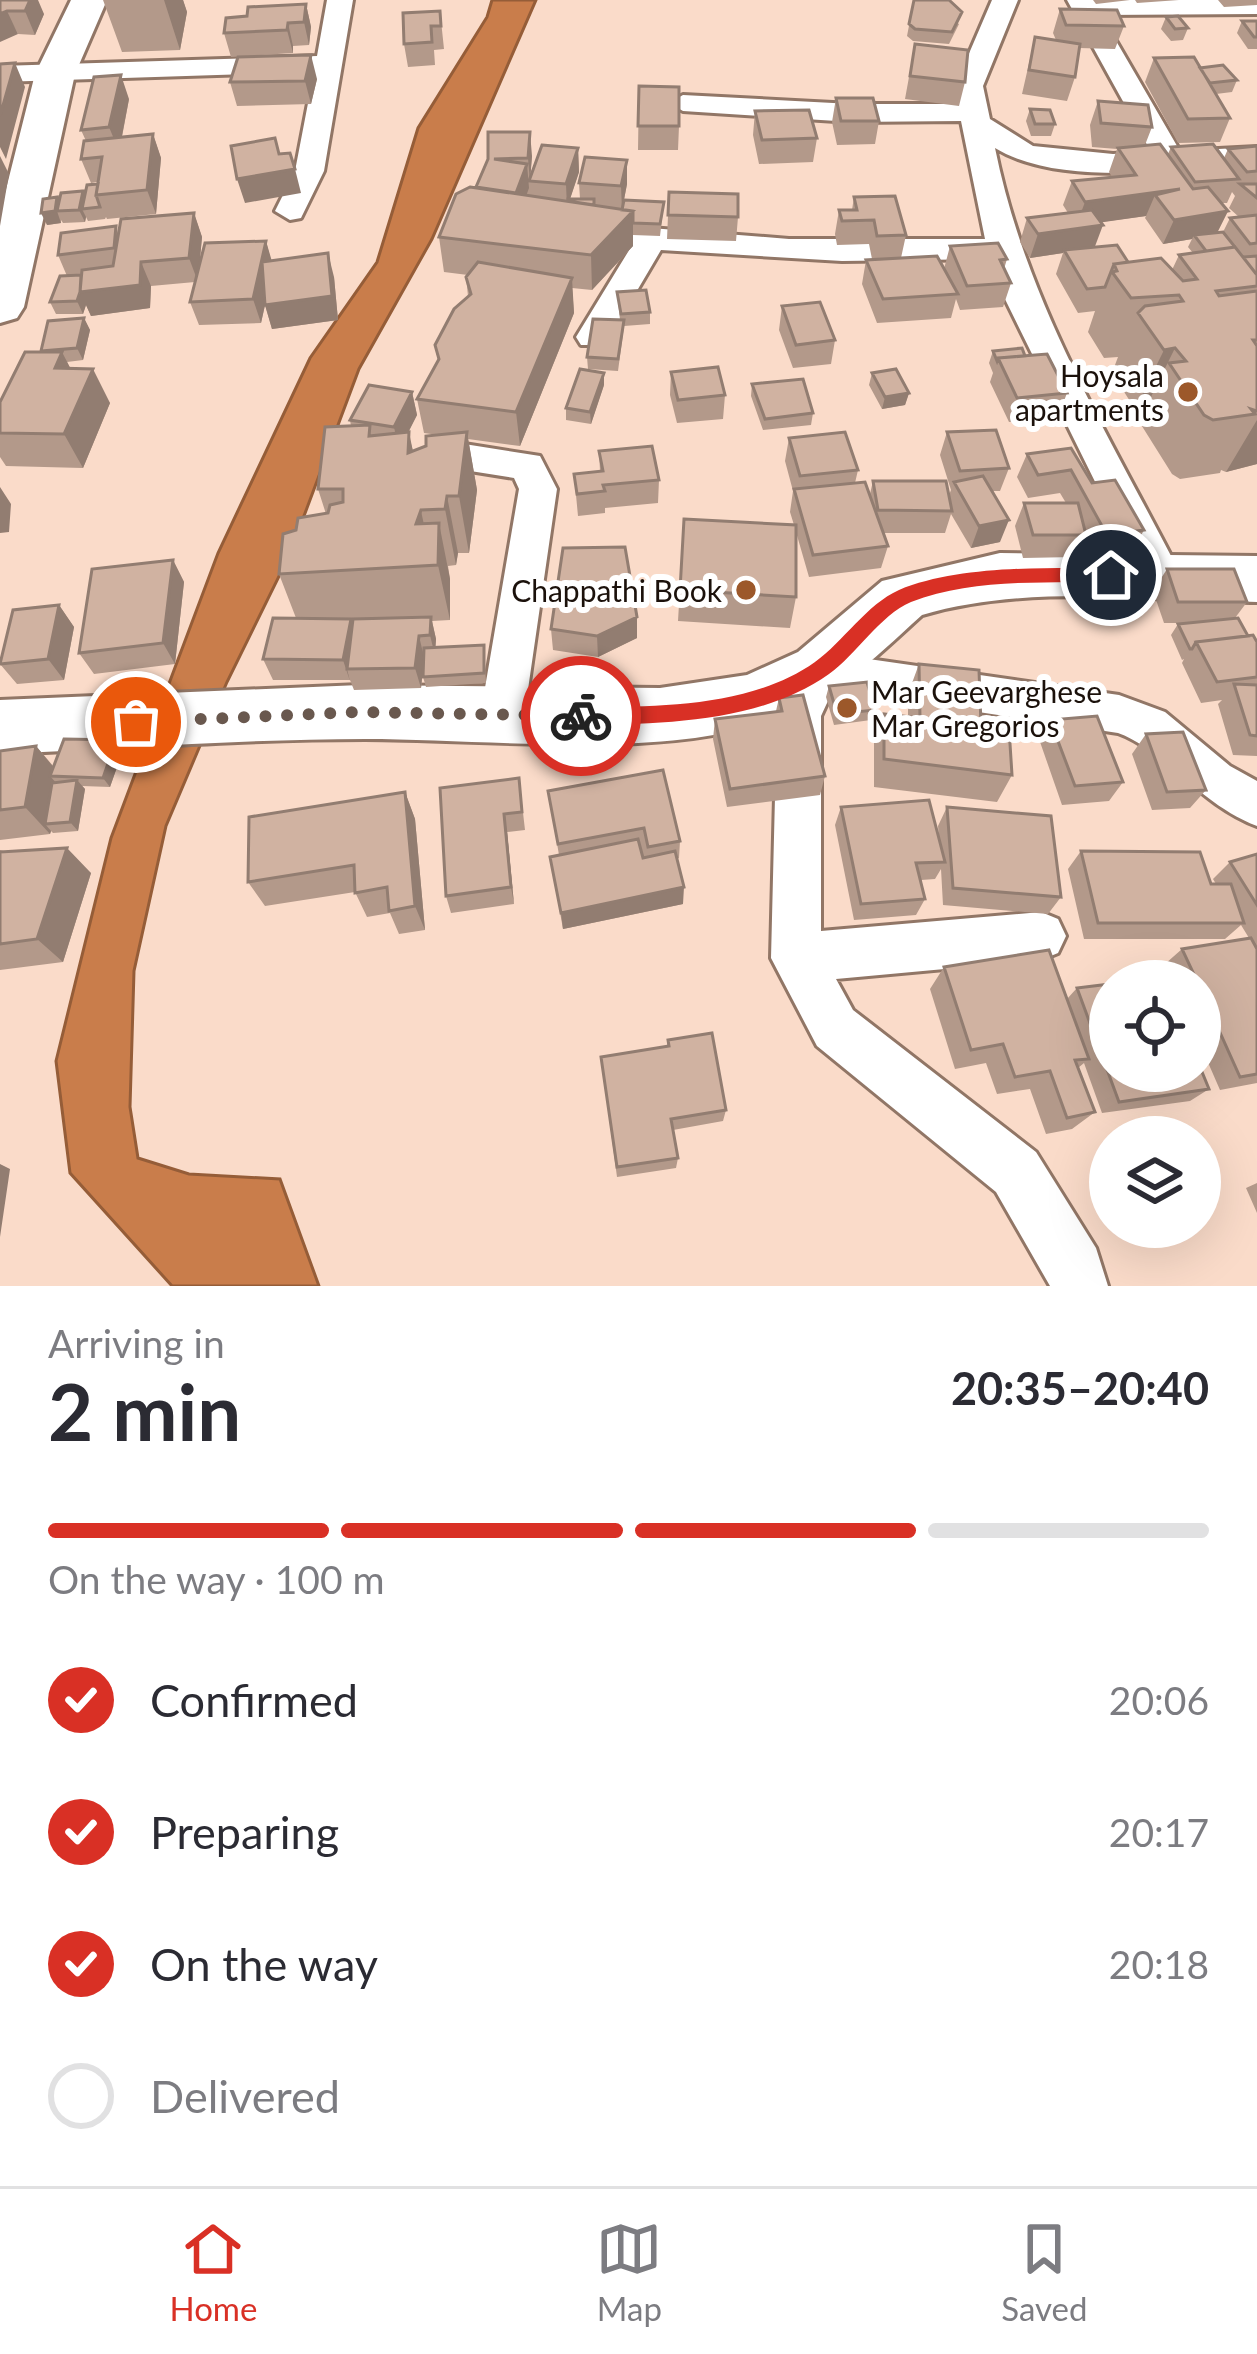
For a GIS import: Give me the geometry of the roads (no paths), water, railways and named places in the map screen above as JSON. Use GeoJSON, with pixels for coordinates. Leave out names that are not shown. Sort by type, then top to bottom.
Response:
{"type":"FeatureCollection","features":[{"type":"Feature","properties":{"kind":"main road"},"geometry":{"type":"LineString","coordinates":[[0,308],[55,74],[89,0]]}},
{"type":"Feature","properties":{"kind":"main road"},"geometry":{"type":"LineString","coordinates":[[0,727],[360,712],[660,716],[753,700],[820,670],[903,597],[1000,576],[1257,578]]}},
{"type":"Feature","properties":{"kind":"street"},"geometry":{"type":"LineString","coordinates":[[290,211],[299,201],[319,130],[326,64],[340,0]]}},
{"type":"Feature","properties":{"kind":"street"},"geometry":{"type":"LineString","coordinates":[[1005,0],[969,86],[1004,248],[1020,295],[1161,575]]}},
{"type":"Feature","properties":{"kind":"street"},"geometry":{"type":"LineString","coordinates":[[1082,3],[1170,160]]}},
{"type":"Feature","properties":{"kind":"street"},"geometry":{"type":"LineString","coordinates":[[1082,3],[1257,6]]}},
{"type":"Feature","properties":{"kind":"street"},"geometry":{"type":"LineString","coordinates":[[0,74],[326,64]]}},
{"type":"Feature","properties":{"kind":"street"},"geometry":{"type":"LineString","coordinates":[[683,103],[974,117],[1026,154],[1113,163],[1257,156]]}},
{"type":"Feature","properties":{"kind":"street"},"geometry":{"type":"LineString","coordinates":[[541,229],[790,253],[898,255],[1004,248]]}},
{"type":"Feature","properties":{"kind":"street"},"geometry":{"type":"LineString","coordinates":[[593,337],[651,240]]}},
{"type":"Feature","properties":{"kind":"street"},"geometry":{"type":"LineString","coordinates":[[458,457],[527,466],[538,489],[502,716]]}},
{"type":"Feature","properties":{"kind":"street"},"geometry":{"type":"LineString","coordinates":[[1078,1286],[1075,1269],[1016,1172],[835,1028],[796,958],[799,716],[820,670],[1119,714],[1149,725],[1214,780],[1257,805]]}},
{"type":"Feature","properties":{"kind":"street"},"geometry":{"type":"LineString","coordinates":[[796,958],[1041,936]]}},
{"type":"Feature","properties":{"kind":"place","name":"Hoysala apartments"},"geometry":{"type":"Point","coordinates":[1188,392]}},
{"type":"Feature","properties":{"kind":"place","name":"Chappathi Book"},"geometry":{"type":"Point","coordinates":[746,590]}},
{"type":"Feature","properties":{"kind":"place","name":"Mar Geevarghese Mar Gregorios"},"geometry":{"type":"Point","coordinates":[847,708]}}]}
